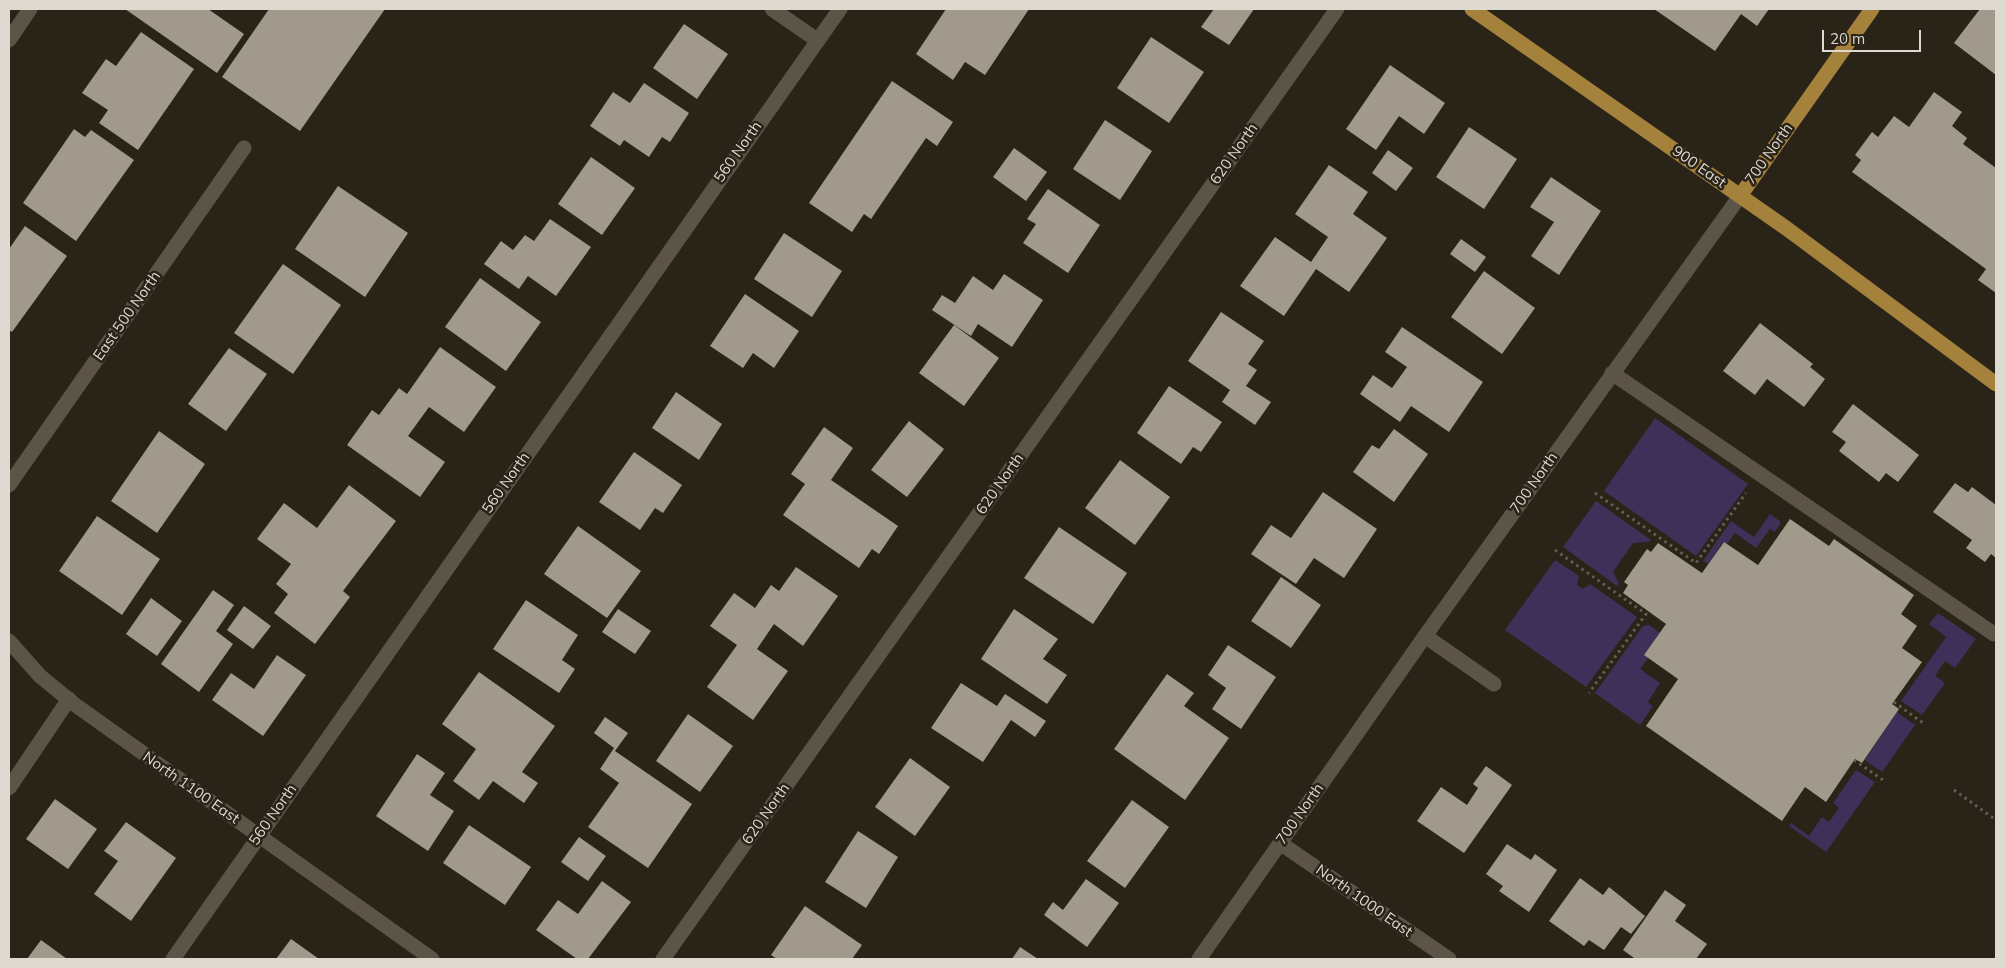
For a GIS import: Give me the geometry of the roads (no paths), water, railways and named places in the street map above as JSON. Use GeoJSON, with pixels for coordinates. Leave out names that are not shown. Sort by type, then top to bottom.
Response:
{"type":"FeatureCollection","features":[{"type":"Feature","properties":{"kind":"main road","name":"900 East"},"geometry":{"type":"LineString","coordinates":[[1472,9],[1786,228],[1996,384]]}},
{"type":"Feature","properties":{"kind":"main road","name":"700 North"},"geometry":{"type":"LineString","coordinates":[[1740,196],[1872,9]]}},
{"type":"Feature","properties":{"kind":"street"},"geometry":{"type":"LineString","coordinates":[[9,40],[30,9]]}},
{"type":"Feature","properties":{"kind":"street"},"geometry":{"type":"LineString","coordinates":[[772,9],[816,40]]}},
{"type":"Feature","properties":{"kind":"street","name":"560 North"},"geometry":{"type":"LineString","coordinates":[[173,959],[816,40],[840,9]]}},
{"type":"Feature","properties":{"kind":"street","name":"620 North"},"geometry":{"type":"LineString","coordinates":[[663,959],[1337,9]]}},
{"type":"Feature","properties":{"kind":"street","name":"East 500 North"},"geometry":{"type":"LineString","coordinates":[[9,485],[244,148]]}},
{"type":"Feature","properties":{"kind":"street","name":"700 North"},"geometry":{"type":"LineString","coordinates":[[1199,959],[1425,636],[1740,196]]}},
{"type":"Feature","properties":{"kind":"street"},"geometry":{"type":"LineString","coordinates":[[1612,373],[1994,634]]}},
{"type":"Feature","properties":{"kind":"street"},"geometry":{"type":"LineString","coordinates":[[1425,636],[1494,684]]}},
{"type":"Feature","properties":{"kind":"street","name":"North 1100 East"},"geometry":{"type":"LineString","coordinates":[[9,641],[40,676],[69,699],[432,959]]}},
{"type":"Feature","properties":{"kind":"street"},"geometry":{"type":"LineString","coordinates":[[9,788],[69,699]]}},
{"type":"Feature","properties":{"kind":"street","name":"North 1000 East"},"geometry":{"type":"LineString","coordinates":[[1280,843],[1449,959]]}}]}
